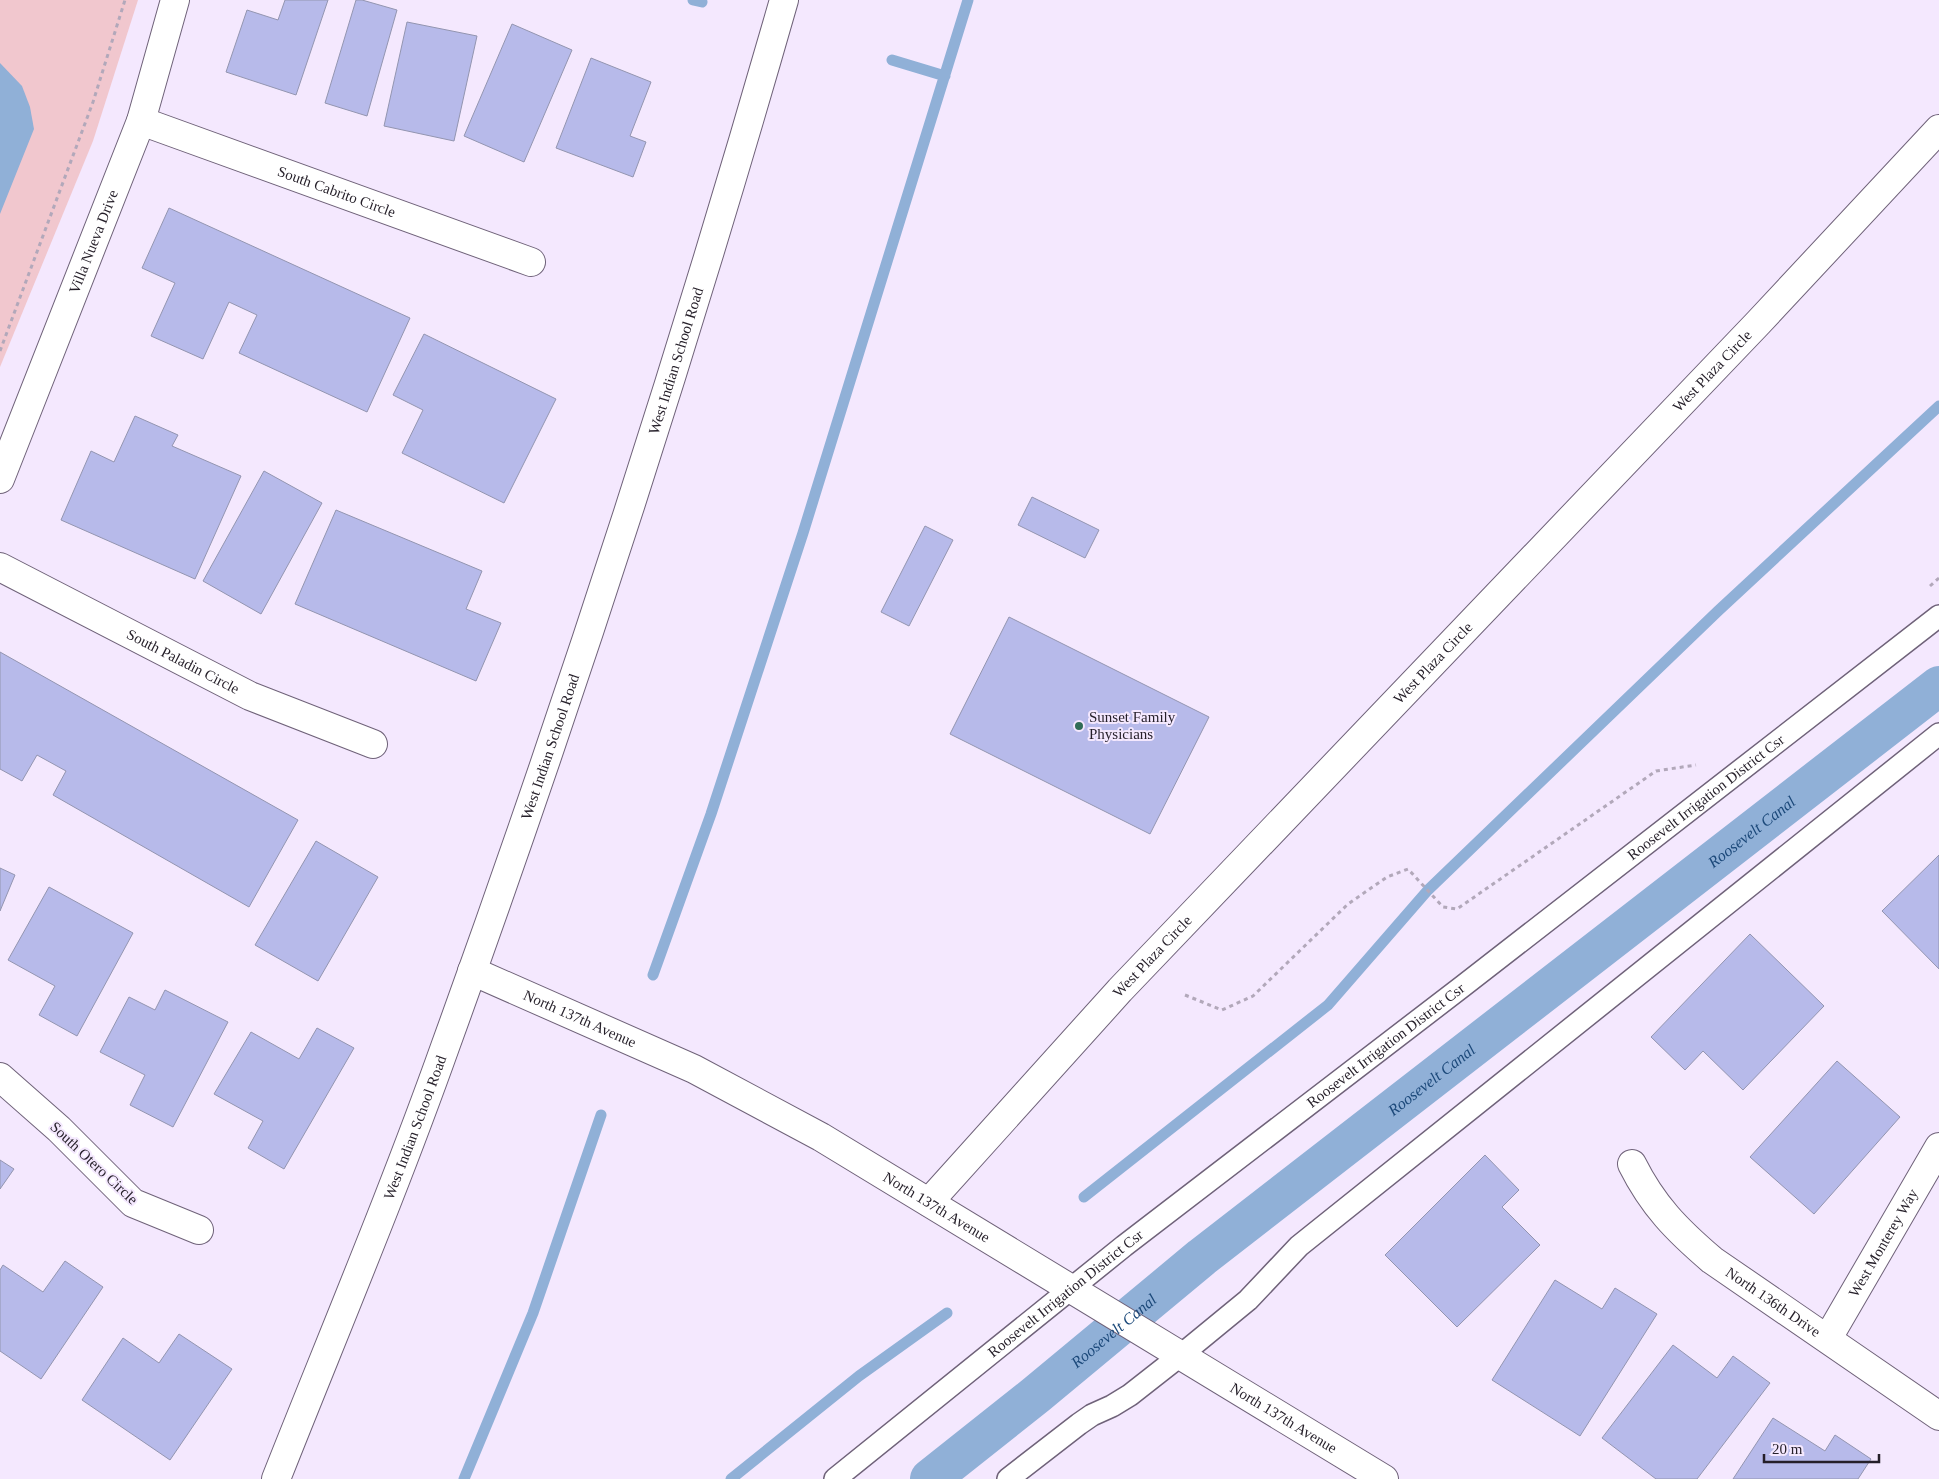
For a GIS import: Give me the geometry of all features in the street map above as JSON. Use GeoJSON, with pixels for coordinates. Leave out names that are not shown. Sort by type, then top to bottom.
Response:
{"type":"FeatureCollection","features":[{"type":"Feature","properties":{"kind":"street","name":"Villa Nueva Drive"},"geometry":{"type":"LineString","coordinates":[[0,479],[140,121],[175,0]]}},
{"type":"Feature","properties":{"kind":"street","name":"West Indian School Road"},"geometry":{"type":"LineString","coordinates":[[276,1479],[395,1181],[528,814],[636,491],[784,0]]}},
{"type":"Feature","properties":{"kind":"street","name":"South Cabrito Circle"},"geometry":{"type":"LineString","coordinates":[[140,121],[531,262]]}},
{"type":"Feature","properties":{"kind":"street","name":"West Plaza Circle"},"geometry":{"type":"LineString","coordinates":[[929,1202],[1120,990],[1751,330],[1939,128]]}},
{"type":"Feature","properties":{"kind":"street","name":"South Paladin Circle"},"geometry":{"type":"LineString","coordinates":[[0,567],[250,696],[373,744]]}},
{"type":"Feature","properties":{"kind":"street","name":"North 137th Avenue"},"geometry":{"type":"LineString","coordinates":[[472,971],[694,1069],[821,1137],[1384,1479]]}},
{"type":"Feature","properties":{"kind":"street","name":"South Otero Circle"},"geometry":{"type":"LineString","coordinates":[[0,1077],[59,1129],[133,1204],[199,1230]]}},
{"type":"Feature","properties":{"kind":"street","name":"West Monterey Way"},"geometry":{"type":"LineString","coordinates":[[1828,1338],[1939,1147]]}},
{"type":"Feature","properties":{"kind":"street","name":"North 136th Drive"},"geometry":{"type":"LineString","coordinates":[[1632,1164],[1645,1190],[1664,1214],[1712,1260],[1939,1416]]}},
{"type":"Feature","properties":{"kind":"lane","name":"Roosevelt Irrigation District Csr"},"geometry":{"type":"LineString","coordinates":[[835,1479],[1124,1246],[1463,986],[1939,616]]}},
{"type":"Feature","properties":{"kind":"lane"},"geometry":{"type":"LineString","coordinates":[[1008,1479],[1092,1415],[1130,1395],[1174,1351],[1237,1309],[1299,1246],[1939,734]]}},
{"type":"Feature","properties":{"kind":"path"},"geometry":{"type":"LineString","coordinates":[[0,352],[93,102],[125,0]]}},
{"type":"Feature","properties":{"kind":"path"},"geometry":{"type":"LineString","coordinates":[[1924,590],[1939,578]]}},
{"type":"Feature","properties":{"kind":"path"},"geometry":{"type":"LineString","coordinates":[[1185,995],[1222,1010],[1253,996],[1348,904],[1387,877],[1408,870],[1443,907],[1457,909],[1656,771],[1699,764]]}},
{"type":"Feature","properties":{"kind":"shaded area"},"geometry":{"type":"Polygon","coordinates":[[[0,0],[138,0],[93,141],[0,367],[0,0]]]}},
{"type":"Feature","properties":{"kind":"water"},"geometry":{"type":"Polygon","coordinates":[[[0,63],[22,86],[30,107],[34,129],[0,214],[0,63]]]}},
{"type":"Feature","properties":{"kind":"building"},"geometry":{"type":"Polygon","coordinates":[[[285,0],[328,0],[296,95],[226,72],[247,10],[278,20],[285,0]]]}},
{"type":"Feature","properties":{"kind":"building"},"geometry":{"type":"Polygon","coordinates":[[[356,0],[397,10],[367,116],[325,103],[356,0]]]}},
{"type":"Feature","properties":{"kind":"building"},"geometry":{"type":"Polygon","coordinates":[[[407,22],[477,36],[454,141],[384,126],[407,22]]]}},
{"type":"Feature","properties":{"kind":"building"},"geometry":{"type":"Polygon","coordinates":[[[512,24],[572,50],[524,162],[464,136],[512,24]]]}},
{"type":"Feature","properties":{"kind":"building"},"geometry":{"type":"Polygon","coordinates":[[[591,58],[651,82],[630,136],[646,142],[633,177],[556,148],[591,58]]]}},
{"type":"Feature","properties":{"kind":"building"},"geometry":{"type":"Polygon","coordinates":[[[169,208],[410,318],[367,412],[239,353],[257,315],[229,302],[203,359],[151,336],[175,283],[142,268],[169,208]]]}},
{"type":"Feature","properties":{"kind":"building"},"geometry":{"type":"Polygon","coordinates":[[[424,334],[556,399],[504,503],[402,453],[423,410],[393,395],[424,334]]]}},
{"type":"Feature","properties":{"kind":"building"},"geometry":{"type":"Polygon","coordinates":[[[135,416],[178,435],[172,446],[241,476],[195,579],[61,520],[91,451],[114,462],[135,416]]]}},
{"type":"Feature","properties":{"kind":"building"},"geometry":{"type":"Polygon","coordinates":[[[264,471],[322,503],[261,614],[203,581],[264,471]]]}},
{"type":"Feature","properties":{"kind":"building"},"geometry":{"type":"Polygon","coordinates":[[[1032,497],[1099,530],[1085,558],[1018,525],[1032,497]]]}},
{"type":"Feature","properties":{"kind":"building"},"geometry":{"type":"Polygon","coordinates":[[[336,510],[482,571],[466,609],[501,623],[476,681],[295,604],[336,510]]]}},
{"type":"Feature","properties":{"kind":"building"},"geometry":{"type":"Polygon","coordinates":[[[925,526],[953,540],[909,626],[881,612],[925,526]]]}},
{"type":"Feature","properties":{"kind":"building","name":"Sunset Family Physicians"},"geometry":{"type":"Polygon","coordinates":[[[1009,617],[1209,717],[1150,834],[950,734],[1009,617]]]}},
{"type":"Feature","properties":{"kind":"building"},"geometry":{"type":"Polygon","coordinates":[[[0,652],[298,820],[249,907],[53,795],[66,771],[37,755],[22,781],[0,769],[0,652]]]}},
{"type":"Feature","properties":{"kind":"building"},"geometry":{"type":"Polygon","coordinates":[[[316,841],[378,877],[318,981],[255,945],[316,841]]]}},
{"type":"Feature","properties":{"kind":"building"},"geometry":{"type":"Polygon","coordinates":[[[1939,855],[1939,969],[1882,911],[1939,855]]]}},
{"type":"Feature","properties":{"kind":"building"},"geometry":{"type":"Polygon","coordinates":[[[0,868],[15,875],[0,911],[0,868]]]}},
{"type":"Feature","properties":{"kind":"building"},"geometry":{"type":"Polygon","coordinates":[[[49,887],[133,933],[77,1036],[39,1015],[55,986],[8,960],[49,887]]]}},
{"type":"Feature","properties":{"kind":"building"},"geometry":{"type":"Polygon","coordinates":[[[1750,934],[1824,1006],[1743,1090],[1703,1051],[1685,1070],[1651,1037],[1750,934]]]}},
{"type":"Feature","properties":{"kind":"building"},"geometry":{"type":"Polygon","coordinates":[[[165,990],[228,1022],[173,1127],[130,1105],[145,1075],[100,1052],[129,997],[155,1010],[165,990]]]}},
{"type":"Feature","properties":{"kind":"building"},"geometry":{"type":"Polygon","coordinates":[[[317,1028],[354,1048],[284,1169],[248,1148],[263,1121],[214,1094],[251,1032],[299,1059],[317,1028]]]}},
{"type":"Feature","properties":{"kind":"building"},"geometry":{"type":"Polygon","coordinates":[[[1837,1061],[1900,1117],[1814,1214],[1750,1157],[1837,1061]]]}},
{"type":"Feature","properties":{"kind":"building"},"geometry":{"type":"Polygon","coordinates":[[[1485,1155],[1519,1190],[1502,1207],[1540,1245],[1457,1327],[1385,1255],[1485,1155]]]}},
{"type":"Feature","properties":{"kind":"building"},"geometry":{"type":"Polygon","coordinates":[[[0,1160],[14,1169],[0,1189],[0,1160]]]}},
{"type":"Feature","properties":{"kind":"building"},"geometry":{"type":"Polygon","coordinates":[[[65,1261],[103,1287],[41,1379],[0,1351],[0,1270],[3,1265],[43,1292],[65,1261]]]}},
{"type":"Feature","properties":{"kind":"building"},"geometry":{"type":"Polygon","coordinates":[[[1555,1280],[1602,1309],[1615,1288],[1657,1314],[1580,1436],[1492,1380],[1555,1280]]]}},
{"type":"Feature","properties":{"kind":"building"},"geometry":{"type":"Polygon","coordinates":[[[179,1334],[232,1369],[170,1460],[82,1400],[123,1338],[159,1363],[179,1334]]]}},
{"type":"Feature","properties":{"kind":"building"},"geometry":{"type":"Polygon","coordinates":[[[1673,1345],[1717,1378],[1733,1356],[1770,1383],[1697,1479],[1656,1479],[1602,1438],[1673,1345]]]}},
{"type":"Feature","properties":{"kind":"building"},"geometry":{"type":"Polygon","coordinates":[[[1773,1418],[1825,1451],[1835,1435],[1871,1459],[1858,1479],[1733,1479],[1773,1418]]]}},
{"type":"Feature","properties":{"kind":"waterway"},"geometry":{"type":"LineString","coordinates":[[693,0],[702,2]]}},
{"type":"Feature","properties":{"kind":"waterway"},"geometry":{"type":"LineString","coordinates":[[653,975],[711,814],[803,533],[968,0]]}},
{"type":"Feature","properties":{"kind":"waterway"},"geometry":{"type":"LineString","coordinates":[[892,60],[945,76]]}},
{"type":"Feature","properties":{"kind":"waterway"},"geometry":{"type":"LineString","coordinates":[[1084,1197],[1328,1005],[1428,890],[1718,611],[1939,406]]}},
{"type":"Feature","properties":{"kind":"waterway","name":"Roosevelt Canal"},"geometry":{"type":"LineString","coordinates":[[930,1479],[1037,1394],[1202,1257],[1939,686]]}},
{"type":"Feature","properties":{"kind":"waterway"},"geometry":{"type":"LineString","coordinates":[[464,1479],[533,1313],[601,1115]]}},
{"type":"Feature","properties":{"kind":"waterway"},"geometry":{"type":"LineString","coordinates":[[731,1479],[859,1376],[947,1313]]}},
{"type":"Feature","properties":{"kind":"place","name":"Sunset Family Physicians"},"geometry":{"type":"Point","coordinates":[1079,726]}}]}
